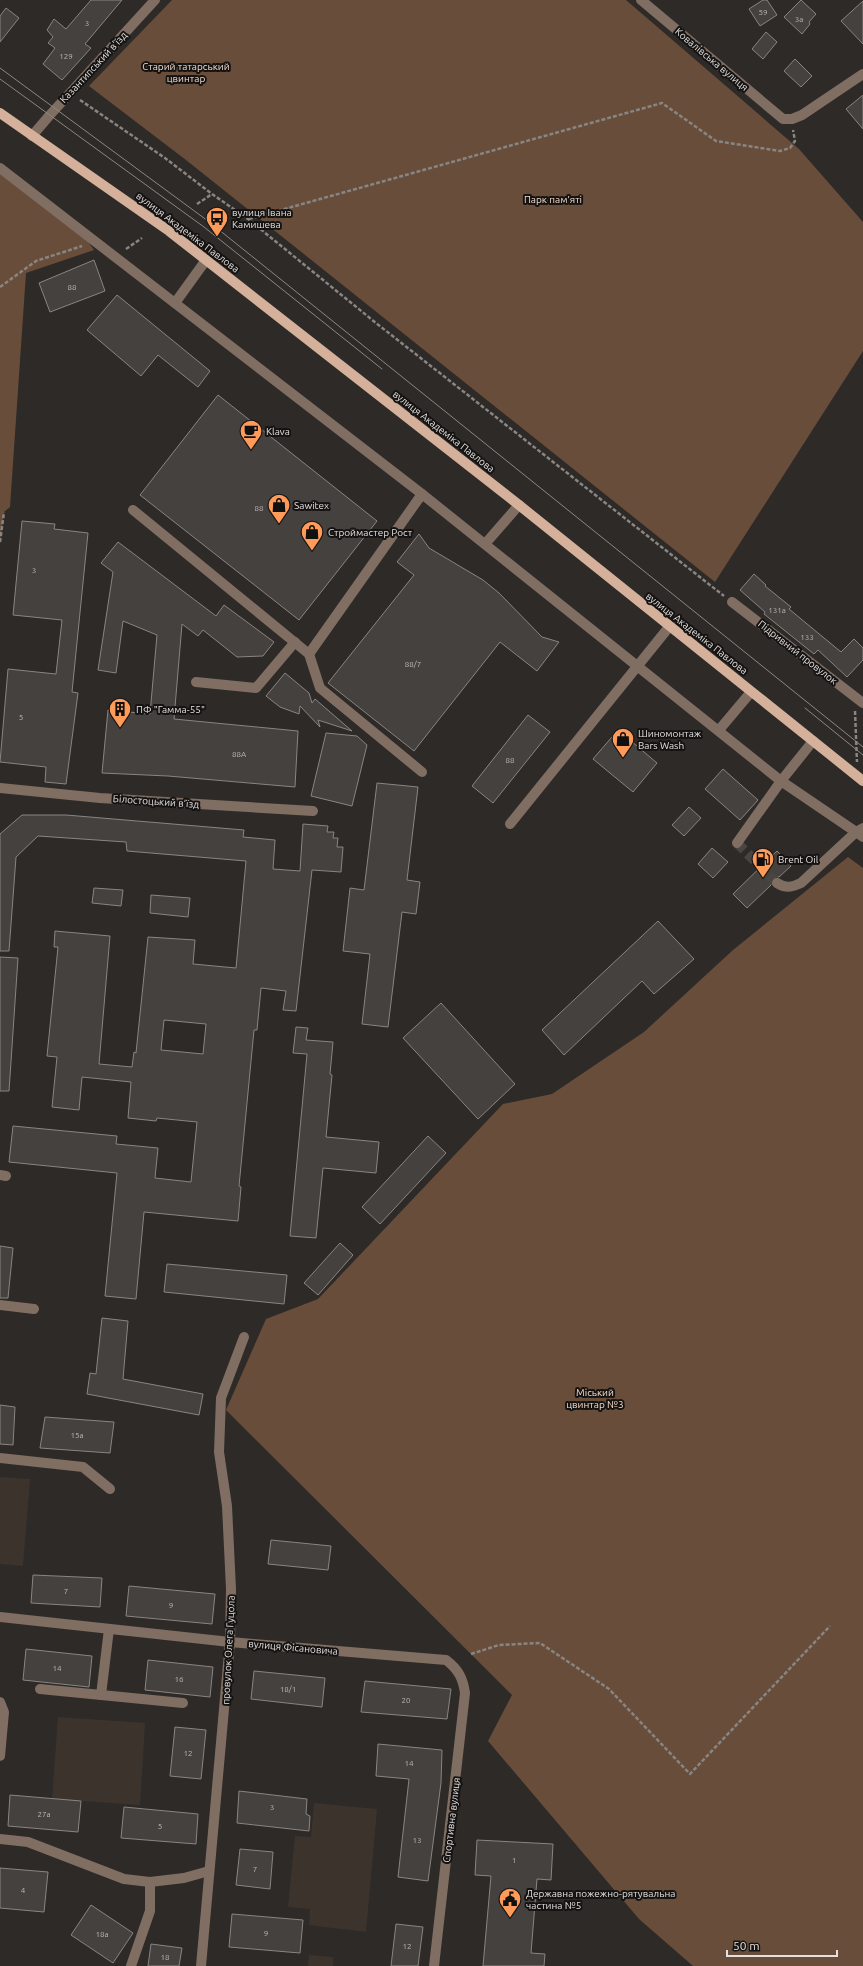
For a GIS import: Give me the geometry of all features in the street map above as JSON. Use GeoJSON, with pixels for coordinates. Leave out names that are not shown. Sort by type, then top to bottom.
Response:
{"type":"FeatureCollection","features":[{"type":"Feature","properties":{"kind":"main road","name":"вулиця Академіка Павлова"},"geometry":{"type":"LineString","coordinates":[[0,113],[161,225],[518,505],[668,627],[862,780]]}},
{"type":"Feature","properties":{"kind":"street","name":"Казантипський в'їзд"},"geometry":{"type":"LineString","coordinates":[[32,136],[155,0]]}},
{"type":"Feature","properties":{"kind":"street","name":"Ковалівська вулиця"},"geometry":{"type":"LineString","coordinates":[[641,0],[783,119]]}},
{"type":"Feature","properties":{"kind":"street"},"geometry":{"type":"LineString","coordinates":[[783,119],[792,119],[802,115],[863,75]]}},
{"type":"Feature","properties":{"kind":"street"},"geometry":{"type":"LineString","coordinates":[[0,168],[116,256],[422,494],[781,781],[861,832],[801,883],[789,888],[777,883]]}},
{"type":"Feature","properties":{"kind":"street"},"geometry":{"type":"LineString","coordinates":[[175,303],[206,260]]}},
{"type":"Feature","properties":{"kind":"street"},"geometry":{"type":"LineString","coordinates":[[309,654],[422,494]]}},
{"type":"Feature","properties":{"kind":"street"},"geometry":{"type":"LineString","coordinates":[[485,544],[518,505]]}},
{"type":"Feature","properties":{"kind":"street"},"geometry":{"type":"LineString","coordinates":[[133,510],[309,654],[320,688],[422,772]]}},
{"type":"Feature","properties":{"kind":"street","name":"Підривний провулок"},"geometry":{"type":"LineString","coordinates":[[732,602],[859,700]]}},
{"type":"Feature","properties":{"kind":"street"},"geometry":{"type":"LineString","coordinates":[[510,824],[668,627]]}},
{"type":"Feature","properties":{"kind":"street"},"geometry":{"type":"LineString","coordinates":[[196,682],[256,688],[295,642]]}},
{"type":"Feature","properties":{"kind":"street"},"geometry":{"type":"LineString","coordinates":[[718,730],[751,692]]}},
{"type":"Feature","properties":{"kind":"street"},"geometry":{"type":"LineString","coordinates":[[737,843],[781,781],[814,741]]}},
{"type":"Feature","properties":{"kind":"street","name":"Білостоцький в’їзд"},"geometry":{"type":"LineString","coordinates":[[0,788],[100,798],[313,811]]}},
{"type":"Feature","properties":{"kind":"street"},"geometry":{"type":"LineString","coordinates":[[0,1306],[34,1309]]}},
{"type":"Feature","properties":{"kind":"street","name":"провулок Олега Гуцола"},"geometry":{"type":"LineString","coordinates":[[201,1966],[230,1642],[231,1589],[227,1506],[219,1452],[221,1398],[244,1337]]}},
{"type":"Feature","properties":{"kind":"street"},"geometry":{"type":"LineString","coordinates":[[0,1459],[84,1467],[110,1489]]}},
{"type":"Feature","properties":{"kind":"street","name":"вулиця Фісановича"},"geometry":{"type":"LineString","coordinates":[[0,1617],[230,1642],[446,1660],[460,1674]]}},
{"type":"Feature","properties":{"kind":"street"},"geometry":{"type":"LineString","coordinates":[[101,1695],[109,1629]]}},
{"type":"Feature","properties":{"kind":"street","name":"Спортивна вулиця"},"geometry":{"type":"LineString","coordinates":[[434,1966],[465,1694],[460,1674]]}},
{"type":"Feature","properties":{"kind":"street"},"geometry":{"type":"LineString","coordinates":[[40,1689],[183,1703]]}},
{"type":"Feature","properties":{"kind":"street"},"geometry":{"type":"LineString","coordinates":[[0,1702],[4,1712],[0,1756]]}},
{"type":"Feature","properties":{"kind":"street"},"geometry":{"type":"LineString","coordinates":[[0,1839],[28,1842],[124,1879],[150,1882],[184,1878],[209,1871]]}},
{"type":"Feature","properties":{"kind":"street"},"geometry":{"type":"LineString","coordinates":[[131,1966],[150,1911],[150,1882]]}},
{"type":"Feature","properties":{"kind":"path"},"geometry":{"type":"LineString","coordinates":[[70,93],[165,158],[248,219],[376,323],[732,602]]}},
{"type":"Feature","properties":{"kind":"path"},"geometry":{"type":"LineString","coordinates":[[248,219],[662,103],[716,141],[753,148],[780,151],[790,148],[796,141],[793,130],[783,119]]}},
{"type":"Feature","properties":{"kind":"path"},"geometry":{"type":"LineString","coordinates":[[197,204],[212,194]]}},
{"type":"Feature","properties":{"kind":"path"},"geometry":{"type":"LineString","coordinates":[[116,256],[142,238]]}},
{"type":"Feature","properties":{"kind":"path"},"geometry":{"type":"LineString","coordinates":[[0,288],[36,261],[96,241]]}},
{"type":"Feature","properties":{"kind":"path"},"geometry":{"type":"LineString","coordinates":[[0,542],[4,512]]}},
{"type":"Feature","properties":{"kind":"path"},"geometry":{"type":"LineString","coordinates":[[859,700],[857,763],[862,780]]}},
{"type":"Feature","properties":{"kind":"path"},"geometry":{"type":"LineString","coordinates":[[471,1654],[499,1645],[540,1643],[609,1689],[690,1774],[830,1626]]}},
{"type":"Feature","properties":{"kind":"shaded area"},"geometry":{"type":"Polygon","coordinates":[[[0,1477],[30,1479],[23,1566],[0,1564],[0,1477]]]}},
{"type":"Feature","properties":{"kind":"shaded area"},"geometry":{"type":"Polygon","coordinates":[[[58,1717],[145,1723],[140,1805],[52,1799],[58,1717]]]}},
{"type":"Feature","properties":{"kind":"shaded area"},"geometry":{"type":"Polygon","coordinates":[[[314,1803],[377,1809],[366,1932],[309,1925],[310,1909],[288,1907],[295,1836],[311,1837],[314,1803]]]}},
{"type":"Feature","properties":{"kind":"shaded area"},"geometry":{"type":"Polygon","coordinates":[[[309,1955],[333,1957],[333,1966],[308,1966],[309,1955]]]}},
{"type":"Feature","properties":{"kind":"green space","name":"Парк пам'яті"},"geometry":{"type":"Polygon","coordinates":[[[172,0],[626,0],[799,149],[863,222],[863,351],[715,582],[186,160],[89,86],[172,0]]]}},
{"type":"Feature","properties":{"kind":"green space"},"geometry":{"type":"Polygon","coordinates":[[[0,168],[79,229],[94,250],[26,273],[10,507],[4,512],[0,542],[0,168]]]}},
{"type":"Feature","properties":{"kind":"green space","name":"Міський цвинтар №3"},"geometry":{"type":"Polygon","coordinates":[[[848,857],[863,868],[863,1966],[693,1966],[639,1919],[488,1741],[512,1695],[226,1410],[266,1319],[318,1299],[503,1104],[552,1094],[644,1032],[733,950],[848,857]]]}},
{"type":"Feature","properties":{"kind":"building"},"geometry":{"type":"Polygon","coordinates":[[[91,0],[122,0],[85,44],[91,48],[62,80],[43,64],[55,48],[48,43],[53,37],[47,30],[54,19],[66,29],[91,0]]]}},
{"type":"Feature","properties":{"kind":"building"},"geometry":{"type":"Polygon","coordinates":[[[763,0],[767,0],[777,15],[760,26],[749,9],[763,0]]]}},
{"type":"Feature","properties":{"kind":"building"},"geometry":{"type":"Polygon","coordinates":[[[801,0],[816,14],[802,34],[784,17],[801,0]]]}},
{"type":"Feature","properties":{"kind":"building"},"geometry":{"type":"Polygon","coordinates":[[[863,1],[863,44],[841,21],[863,1]]]}},
{"type":"Feature","properties":{"kind":"building"},"geometry":{"type":"Polygon","coordinates":[[[6,8],[19,18],[0,42],[0,16],[6,8]]]}},
{"type":"Feature","properties":{"kind":"building"},"geometry":{"type":"Polygon","coordinates":[[[766,32],[777,42],[763,59],[752,49],[766,32]]]}},
{"type":"Feature","properties":{"kind":"building"},"geometry":{"type":"Polygon","coordinates":[[[795,59],[812,76],[801,87],[784,71],[795,59]]]}},
{"type":"Feature","properties":{"kind":"building"},"geometry":{"type":"Polygon","coordinates":[[[863,95],[863,129],[846,109],[863,95]]]}},
{"type":"Feature","properties":{"kind":"building"},"geometry":{"type":"Polygon","coordinates":[[[94,260],[105,291],[50,312],[39,283],[94,260]]]}},
{"type":"Feature","properties":{"kind":"building"},"geometry":{"type":"Polygon","coordinates":[[[117,295],[210,371],[198,387],[158,355],[141,376],[87,330],[117,295]]]}},
{"type":"Feature","properties":{"kind":"building"},"geometry":{"type":"Polygon","coordinates":[[[218,395],[377,521],[299,620],[140,495],[218,395]]]}},
{"type":"Feature","properties":{"kind":"building"},"geometry":{"type":"Polygon","coordinates":[[[22,521],[55,524],[54,529],[88,533],[72,692],[78,693],[66,784],[45,782],[46,767],[0,762],[8,669],[56,674],[62,620],[13,615],[22,521]]]}},
{"type":"Feature","properties":{"kind":"building"},"geometry":{"type":"Polygon","coordinates":[[[419,534],[429,548],[483,580],[499,593],[542,637],[559,642],[537,671],[500,642],[414,751],[328,683],[414,575],[397,562],[419,534]]]}},
{"type":"Feature","properties":{"kind":"building"},"geometry":{"type":"Polygon","coordinates":[[[118,542],[216,616],[224,605],[274,642],[263,656],[237,657],[203,630],[198,636],[182,624],[174,719],[298,731],[295,787],[168,776],[102,773],[108,710],[150,714],[157,635],[123,621],[116,673],[98,670],[113,572],[101,563],[118,542]]]}},
{"type":"Feature","properties":{"kind":"building"},"geometry":{"type":"Polygon","coordinates":[[[754,574],[766,585],[765,586],[791,607],[789,609],[841,652],[854,639],[863,648],[863,660],[847,677],[818,650],[814,654],[764,614],[765,612],[740,590],[754,574]]]}},
{"type":"Feature","properties":{"kind":"building"},"geometry":{"type":"Polygon","coordinates":[[[285,673],[309,693],[312,703],[315,699],[352,731],[318,720],[320,727],[300,706],[299,714],[280,707],[266,696],[285,673]]]}},
{"type":"Feature","properties":{"kind":"building"},"geometry":{"type":"Polygon","coordinates":[[[528,715],[550,732],[493,803],[472,786],[528,715]]]}},
{"type":"Feature","properties":{"kind":"building"},"geometry":{"type":"Polygon","coordinates":[[[618,730],[657,763],[633,792],[593,759],[618,730]]]}},
{"type":"Feature","properties":{"kind":"building"},"geometry":{"type":"Polygon","coordinates":[[[326,733],[357,736],[367,745],[352,806],[311,796],[326,733]]]}},
{"type":"Feature","properties":{"kind":"building"},"geometry":{"type":"Polygon","coordinates":[[[723,769],[758,800],[740,820],[705,789],[723,769]]]}},
{"type":"Feature","properties":{"kind":"building"},"geometry":{"type":"Polygon","coordinates":[[[377,783],[418,787],[407,880],[420,882],[416,914],[402,912],[388,1027],[362,1024],[370,954],[343,951],[350,888],[364,890],[377,783]]]}},
{"type":"Feature","properties":{"kind":"building"},"geometry":{"type":"Polygon","coordinates":[[[689,807],[701,818],[684,836],[672,825],[689,807]]]}},
{"type":"Feature","properties":{"kind":"building"},"geometry":{"type":"Polygon","coordinates":[[[22,815],[66,815],[244,830],[243,837],[275,840],[273,869],[300,871],[303,824],[328,826],[327,832],[334,832],[333,838],[338,838],[337,847],[343,847],[341,872],[312,870],[296,1011],[283,1010],[286,991],[261,988],[257,1030],[254,1030],[239,1186],[241,1187],[238,1221],[144,1212],[136,1299],[105,1296],[117,1173],[9,1162],[13,1126],[117,1136],[116,1144],[158,1148],[155,1178],[191,1182],[197,1122],[157,1118],[156,1121],[128,1118],[131,1082],[82,1077],[79,1110],[52,1107],[57,1057],[47,1056],[58,947],[54,947],[55,931],[110,936],[99,1064],[132,1067],[134,1052],[136,1053],[148,937],[195,940],[193,964],[236,968],[246,861],[127,851],[126,842],[38,836],[16,857],[9,951],[0,951],[0,834],[22,815]],[[164,1020],[161,1050],[203,1054],[206,1024],[164,1020]]]}},
{"type":"Feature","properties":{"kind":"building"},"geometry":{"type":"Polygon","coordinates":[[[712,848],[728,862],[713,878],[698,864],[712,848]]]}},
{"type":"Feature","properties":{"kind":"building"},"geometry":{"type":"Polygon","coordinates":[[[777,851],[791,866],[779,877],[773,878],[771,885],[747,908],[733,894],[777,851]]]}},
{"type":"Feature","properties":{"kind":"building"},"geometry":{"type":"Polygon","coordinates":[[[94,888],[123,890],[121,906],[92,903],[94,888]]]}},
{"type":"Feature","properties":{"kind":"building"},"geometry":{"type":"Polygon","coordinates":[[[151,895],[190,898],[188,917],[150,913],[151,895]]]}},
{"type":"Feature","properties":{"kind":"building"},"geometry":{"type":"Polygon","coordinates":[[[658,921],[694,959],[654,994],[642,981],[564,1055],[542,1030],[658,921]]]}},
{"type":"Feature","properties":{"kind":"building"},"geometry":{"type":"Polygon","coordinates":[[[0,957],[18,958],[9,1091],[0,1091],[0,957]]]}},
{"type":"Feature","properties":{"kind":"building"},"geometry":{"type":"Polygon","coordinates":[[[441,1003],[515,1084],[478,1119],[403,1038],[441,1003]]]}},
{"type":"Feature","properties":{"kind":"building"},"geometry":{"type":"Polygon","coordinates":[[[296,1027],[308,1028],[306,1040],[333,1042],[330,1074],[332,1075],[326,1137],[379,1142],[376,1173],[323,1168],[316,1238],[290,1236],[307,1054],[293,1053],[296,1027]]]}},
{"type":"Feature","properties":{"kind":"building"},"geometry":{"type":"Polygon","coordinates":[[[428,1136],[446,1153],[380,1224],[362,1207],[428,1136]]]}},
{"type":"Feature","properties":{"kind":"building"},"geometry":{"type":"Polygon","coordinates":[[[340,1243],[353,1255],[318,1295],[304,1283],[340,1243]]]}},
{"type":"Feature","properties":{"kind":"building"},"geometry":{"type":"Polygon","coordinates":[[[0,1246],[13,1248],[8,1298],[0,1298],[0,1246]]]}},
{"type":"Feature","properties":{"kind":"building"},"geometry":{"type":"Polygon","coordinates":[[[167,1264],[287,1275],[284,1304],[164,1292],[167,1264]]]}},
{"type":"Feature","properties":{"kind":"building"},"geometry":{"type":"Polygon","coordinates":[[[102,1318],[128,1321],[123,1379],[203,1394],[199,1415],[87,1394],[90,1373],[96,1374],[102,1318]]]}},
{"type":"Feature","properties":{"kind":"building"},"geometry":{"type":"Polygon","coordinates":[[[0,1405],[15,1407],[13,1445],[0,1444],[0,1405]]]}},
{"type":"Feature","properties":{"kind":"building"},"geometry":{"type":"Polygon","coordinates":[[[45,1417],[114,1422],[110,1453],[40,1448],[45,1417]]]}},
{"type":"Feature","properties":{"kind":"building"},"geometry":{"type":"Polygon","coordinates":[[[271,1540],[331,1546],[328,1570],[268,1564],[271,1540]]]}},
{"type":"Feature","properties":{"kind":"building"},"geometry":{"type":"Polygon","coordinates":[[[33,1575],[102,1578],[100,1607],[31,1603],[33,1575]]]}},
{"type":"Feature","properties":{"kind":"building"},"geometry":{"type":"Polygon","coordinates":[[[129,1586],[215,1594],[212,1624],[126,1616],[129,1586]]]}},
{"type":"Feature","properties":{"kind":"building"},"geometry":{"type":"Polygon","coordinates":[[[26,1649],[92,1656],[89,1687],[23,1680],[26,1649]]]}},
{"type":"Feature","properties":{"kind":"building"},"geometry":{"type":"Polygon","coordinates":[[[148,1660],[213,1667],[210,1697],[145,1690],[148,1660]]]}},
{"type":"Feature","properties":{"kind":"building"},"geometry":{"type":"Polygon","coordinates":[[[254,1671],[325,1678],[322,1707],[251,1699],[254,1671]]]}},
{"type":"Feature","properties":{"kind":"building"},"geometry":{"type":"Polygon","coordinates":[[[365,1681],[451,1689],[447,1719],[361,1712],[365,1681]]]}},
{"type":"Feature","properties":{"kind":"building"},"geometry":{"type":"Polygon","coordinates":[[[175,1727],[206,1730],[201,1779],[170,1776],[175,1727]]]}},
{"type":"Feature","properties":{"kind":"building"},"geometry":{"type":"Polygon","coordinates":[[[378,1744],[442,1750],[441,1783],[428,1881],[398,1877],[409,1779],[376,1776],[378,1744]]]}},
{"type":"Feature","properties":{"kind":"building"},"geometry":{"type":"Polygon","coordinates":[[[239,1791],[307,1799],[306,1814],[310,1816],[309,1831],[237,1823],[239,1791]]]}},
{"type":"Feature","properties":{"kind":"building"},"geometry":{"type":"Polygon","coordinates":[[[10,1795],[81,1801],[78,1832],[8,1826],[10,1795]]]}},
{"type":"Feature","properties":{"kind":"building"},"geometry":{"type":"Polygon","coordinates":[[[124,1807],[198,1814],[196,1844],[121,1838],[124,1807]]]}},
{"type":"Feature","properties":{"kind":"building"},"geometry":{"type":"Polygon","coordinates":[[[477,1840],[553,1844],[551,1880],[537,1879],[531,1953],[545,1954],[544,1966],[483,1966],[491,1876],[475,1875],[477,1840]]]}},
{"type":"Feature","properties":{"kind":"building"},"geometry":{"type":"Polygon","coordinates":[[[240,1849],[273,1852],[270,1889],[236,1885],[240,1849]]]}},
{"type":"Feature","properties":{"kind":"building"},"geometry":{"type":"Polygon","coordinates":[[[0,1868],[48,1872],[44,1912],[0,1908],[0,1868]]]}},
{"type":"Feature","properties":{"kind":"building"},"geometry":{"type":"Polygon","coordinates":[[[91,1905],[133,1933],[113,1963],[71,1935],[91,1905]]]}},
{"type":"Feature","properties":{"kind":"building"},"geometry":{"type":"Polygon","coordinates":[[[232,1914],[303,1920],[300,1953],[229,1947],[232,1914]]]}},
{"type":"Feature","properties":{"kind":"building"},"geometry":{"type":"Polygon","coordinates":[[[396,1924],[423,1927],[418,1966],[391,1966],[396,1924]]]}},
{"type":"Feature","properties":{"kind":"building"},"geometry":{"type":"Polygon","coordinates":[[[151,1944],[182,1948],[179,1966],[148,1966],[151,1944]]]}},
{"type":"Feature","properties":{"kind":"tunnel"},"geometry":{"type":"LineString","coordinates":[[737,843],[777,883]]}},
{"type":"Feature","properties":{"kind":"tram line"},"geometry":{"type":"LineString","coordinates":[[0,68],[208,221],[863,747]]}},
{"type":"Feature","properties":{"kind":"tram line"},"geometry":{"type":"LineString","coordinates":[[0,79],[204,227],[382,369]]}},
{"type":"Feature","properties":{"kind":"tram line"},"geometry":{"type":"LineString","coordinates":[[805,708],[863,755]]}},
{"type":"Feature","properties":{"kind":"place","name":"вулиця Івана Камишева"},"geometry":{"type":"Point","coordinates":[217,238]}},
{"type":"Feature","properties":{"kind":"place","name":"Klava"},"geometry":{"type":"Point","coordinates":[251,450]}},
{"type":"Feature","properties":{"kind":"place","name":"Sawitex"},"geometry":{"type":"Point","coordinates":[279,524]}},
{"type":"Feature","properties":{"kind":"place","name":"Строймастер Рост"},"geometry":{"type":"Point","coordinates":[312,552]}},
{"type":"Feature","properties":{"kind":"place","name":"ПФ \"Гамма-55\""},"geometry":{"type":"Point","coordinates":[120,728]}},
{"type":"Feature","properties":{"kind":"place","name":"Шиномонтаж Bars Wash"},"geometry":{"type":"Point","coordinates":[623,758]}},
{"type":"Feature","properties":{"kind":"place","name":"Brent Oil"},"geometry":{"type":"Point","coordinates":[763,878]}},
{"type":"Feature","properties":{"kind":"place","name":"Державна пожежно-рятувальна частина №5"},"geometry":{"type":"Point","coordinates":[510,1918]}},
{"type":"Feature","properties":{"kind":"park label","name":"Старий татарський цвинтар"},"geometry":{"type":"Point","coordinates":[186,72]}}]}
